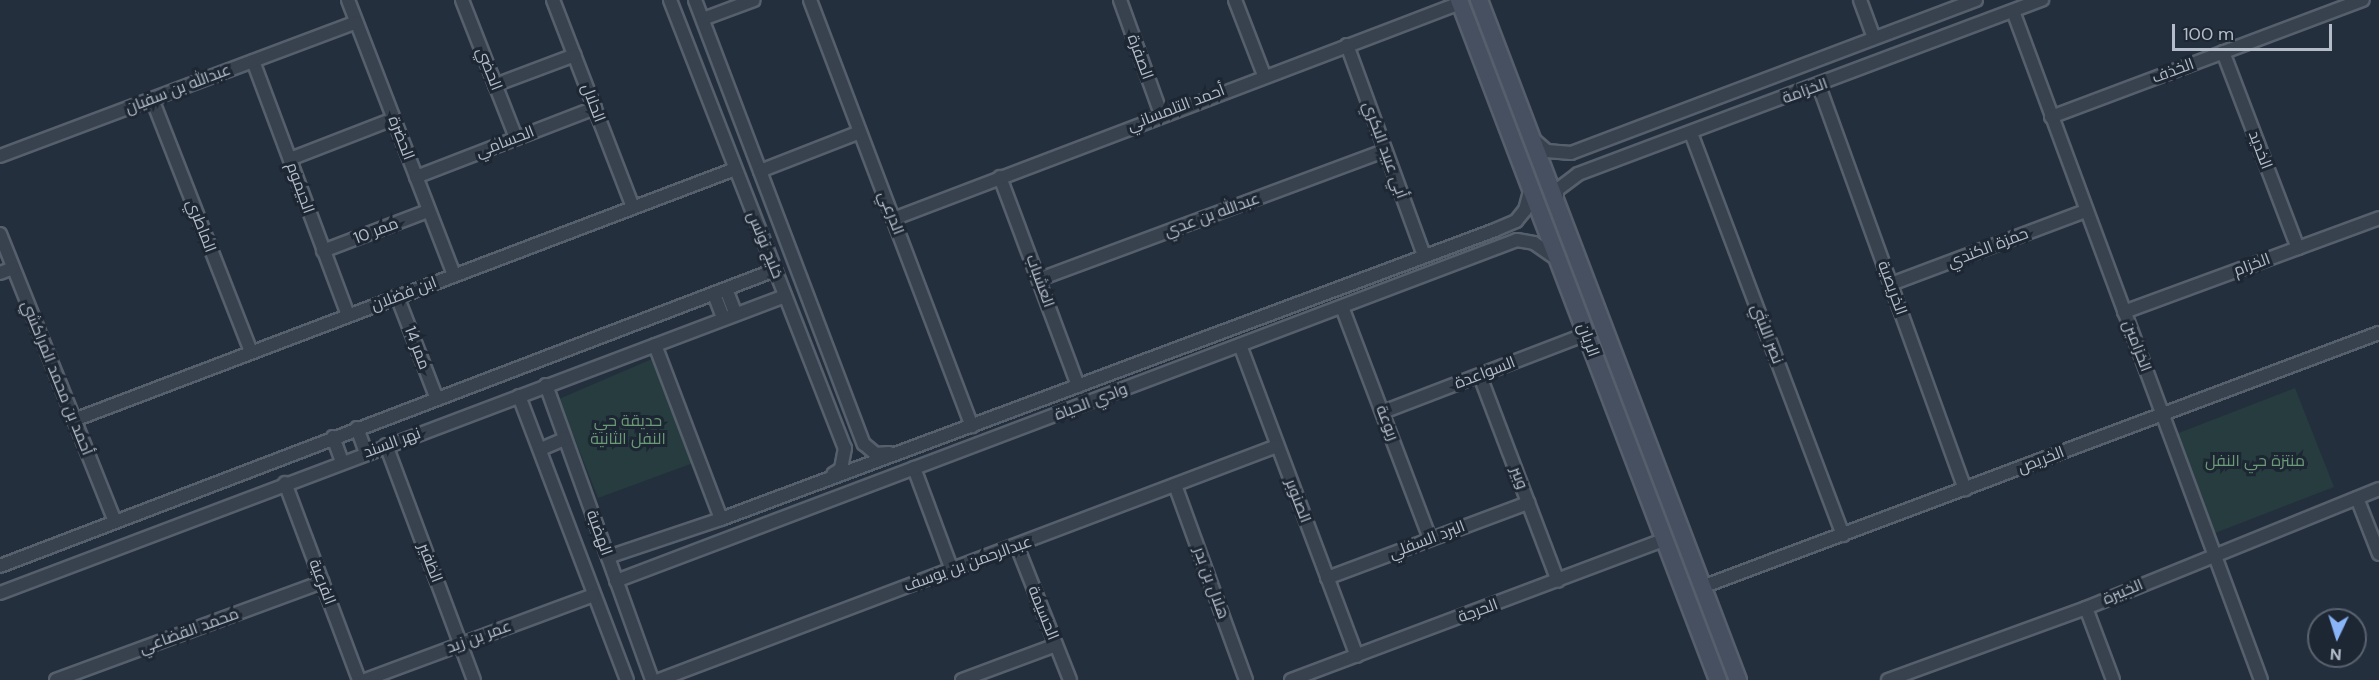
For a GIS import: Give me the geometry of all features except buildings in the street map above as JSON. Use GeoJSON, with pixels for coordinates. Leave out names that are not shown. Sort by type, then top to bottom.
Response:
{"type":"FeatureCollection","features":[{"type":"Feature","properties":{"kind":"street","name":"الحضرة"},"geometry":{"type":"LineString","coordinates":[[348,0],[454,275]]}},
{"type":"Feature","properties":{"kind":"street","name":"الحضي"},"geometry":{"type":"LineString","coordinates":[[462,0],[516,138]]}},
{"type":"Feature","properties":{"kind":"street","name":"الحلال"},"geometry":{"type":"LineString","coordinates":[[553,0],[633,207]]}},
{"type":"Feature","properties":{"kind":"street","name":"خليج تونس"},"geometry":{"type":"LineString","coordinates":[[670,0],[845,448],[841,469],[822,480]]}},
{"type":"Feature","properties":{"kind":"street","name":"خليج تونس"},"geometry":{"type":"LineString","coordinates":[[695,0],[864,444],[876,454],[902,451]]}},
{"type":"Feature","properties":{"kind":"street"},"geometry":{"type":"LineString","coordinates":[[703,19],[754,0]]}},
{"type":"Feature","properties":{"kind":"street","name":"الدرعي"},"geometry":{"type":"LineString","coordinates":[[810,0],[972,426]]}},
{"type":"Feature","properties":{"kind":"street","name":"الصفرة"},"geometry":{"type":"LineString","coordinates":[[1120,0],[1161,114]]}},
{"type":"Feature","properties":{"kind":"street"},"geometry":{"type":"LineString","coordinates":[[1235,0],[1264,75]]}},
{"type":"Feature","properties":{"kind":"street","name":"الريان"},"geometry":{"type":"LineString","coordinates":[[1479,0],[1738,680]]}},
{"type":"Feature","properties":{"kind":"street"},"geometry":{"type":"LineString","coordinates":[[1860,0],[1875,38]]}},
{"type":"Feature","properties":{"kind":"street","name":"الخزامة"},"geometry":{"type":"LineString","coordinates":[[1530,137],[1547,151],[1558,154],[1595,144],[1976,0]]}},
{"type":"Feature","properties":{"kind":"street","name":"الخزامة"},"geometry":{"type":"LineString","coordinates":[[1557,207],[1557,190],[1567,181],[1604,165],[1819,86],[2042,0]]}},
{"type":"Feature","properties":{"kind":"street","name":"الخذف"},"geometry":{"type":"LineString","coordinates":[[2050,117],[2363,0]]}},
{"type":"Feature","properties":{"kind":"street","name":"أحمد التلمساني"},"geometry":{"type":"LineString","coordinates":[[893,219],[1459,1]]}},
{"type":"Feature","properties":{"kind":"street","name":"الريان"},"geometry":{"type":"LineString","coordinates":[[1459,1],[1562,262],[1628,447],[1718,680]]}},
{"type":"Feature","properties":{"kind":"street","name":"الخزامين"},"geometry":{"type":"LineString","coordinates":[[2013,11],[2050,117],[2261,680]]}},
{"type":"Feature","properties":{"kind":"street","name":"عبدالله بن سفيان"},"geometry":{"type":"LineString","coordinates":[[0,156],[356,22]]}},
{"type":"Feature","properties":{"kind":"street","name":"أبي عبيد البكري"},"geometry":{"type":"LineString","coordinates":[[1347,45],[1424,255]]}},
{"type":"Feature","properties":{"kind":"street","name":"الخديد"},"geometry":{"type":"LineString","coordinates":[[2223,52],[2298,248]]}},
{"type":"Feature","properties":{"kind":"street"},"geometry":{"type":"LineString","coordinates":[[495,85],[574,56]]}},
{"type":"Feature","properties":{"kind":"street","name":"الجيموم"},"geometry":{"type":"LineString","coordinates":[[253,61],[348,315]]}},
{"type":"Feature","properties":{"kind":"street","name":"الخريصية"},"geometry":{"type":"LineString","coordinates":[[1819,86],[1965,489]]}},
{"type":"Feature","properties":{"kind":"street","name":"الماطري"},"geometry":{"type":"LineString","coordinates":[[152,99],[251,352]]}},
{"type":"Feature","properties":{"kind":"street","name":"الحسامي"},"geometry":{"type":"LineString","coordinates":[[416,177],[595,108]]}},
{"type":"Feature","properties":{"kind":"street"},"geometry":{"type":"LineString","coordinates":[[290,159],[393,119]]}},
{"type":"Feature","properties":{"kind":"street"},"geometry":{"type":"LineString","coordinates":[[760,171],[860,132]]}},
{"type":"Feature","properties":{"kind":"street","name":"نصر الليثي"},"geometry":{"type":"LineString","coordinates":[[1691,133],[1843,535]]}},
{"type":"Feature","properties":{"kind":"street"},"geometry":{"type":"LineString","coordinates":[[1595,144],[1604,165]]}},
{"type":"Feature","properties":{"kind":"street","name":"عبدالله بن عدي"},"geometry":{"type":"LineString","coordinates":[[1040,279],[1385,151]]}},
{"type":"Feature","properties":{"kind":"street","name":"ابن فضلان"},"geometry":{"type":"LineString","coordinates":[[74,420],[735,169]]}},
{"type":"Feature","properties":{"kind":"street","name":"العشباب"},"geometry":{"type":"LineString","coordinates":[[1000,177],[1040,279],[1078,386]]}},
{"type":"Feature","properties":{"kind":"street","name":"وادي الحياة"},"geometry":{"type":"LineString","coordinates":[[608,557],[721,519],[1515,221],[1525,210],[1532,184]]}},
{"type":"Feature","properties":{"kind":"street","name":"ممر 10"},"geometry":{"type":"LineString","coordinates":[[323,251],[428,211]]}},
{"type":"Feature","properties":{"kind":"street","name":"حمزة الكندي"},"geometry":{"type":"LineString","coordinates":[[1891,284],[2085,211]]}},
{"type":"Feature","properties":{"kind":"street","name":"الخزام"},"geometry":{"type":"LineString","coordinates":[[2124,312],[2379,218]]}},
{"type":"Feature","properties":{"kind":"street","name":"أحمد بن محمد المراكشي"},"geometry":{"type":"LineString","coordinates":[[0,234],[116,521]]}},
{"type":"Feature","properties":{"kind":"street"},"geometry":{"type":"LineString","coordinates":[[1480,235],[1486,251]]}},
{"type":"Feature","properties":{"kind":"street","name":"وادي الحياة"},"geometry":{"type":"LineString","coordinates":[[616,581],[1517,240],[1534,243],[1562,262]]}},
{"type":"Feature","properties":{"kind":"street"},"geometry":{"type":"LineString","coordinates":[[0,273],[13,268]]}},
{"type":"Feature","properties":{"kind":"street","name":"نهر السند"},"geometry":{"type":"LineString","coordinates":[[0,566],[333,437],[776,270]]}},
{"type":"Feature","properties":{"kind":"street"},"geometry":{"type":"LineString","coordinates":[[726,289],[729,315]]}},
{"type":"Feature","properties":{"kind":"street"},"geometry":{"type":"LineString","coordinates":[[714,294],[729,315]]}},
{"type":"Feature","properties":{"kind":"street","name":"نهر السند"},"geometry":{"type":"LineString","coordinates":[[0,593],[729,315],[785,296]]}},
{"type":"Feature","properties":{"kind":"street","name":"ممر 14"},"geometry":{"type":"LineString","coordinates":[[396,297],[437,399]]}},
{"type":"Feature","properties":{"kind":"street","name":"ربوعة"},"geometry":{"type":"LineString","coordinates":[[1342,307],[1430,539]]}},
{"type":"Feature","properties":{"kind":"street","name":"الخريص"},"geometry":{"type":"LineString","coordinates":[[1702,587],[2379,333]]}},
{"type":"Feature","properties":{"kind":"street","name":"السواعدة"},"geometry":{"type":"LineString","coordinates":[[1383,411],[1586,334]]}},
{"type":"Feature","properties":{"kind":"street"},"geometry":{"type":"LineString","coordinates":[[655,345],[721,519]]}},
{"type":"Feature","properties":{"kind":"street","name":"الصنوبر"},"geometry":{"type":"LineString","coordinates":[[1240,345],[1357,656]]}},
{"type":"Feature","properties":{"kind":"street","name":"وبير"},"geometry":{"type":"LineString","coordinates":[[1480,376],[1558,581]]}},
{"type":"Feature","properties":{"kind":"street","name":"الهضبة"},"geometry":{"type":"LineString","coordinates":[[546,385],[652,680]]}},
{"type":"Feature","properties":{"kind":"street","name":"الهضبة"},"geometry":{"type":"LineString","coordinates":[[519,396],[627,680]]}},
{"type":"Feature","properties":{"kind":"street"},"geometry":{"type":"LineString","coordinates":[[357,428],[366,453]]}},
{"type":"Feature","properties":{"kind":"street"},"geometry":{"type":"LineString","coordinates":[[333,437],[342,462]]}},
{"type":"Feature","properties":{"kind":"street"},"geometry":{"type":"LineString","coordinates":[[541,449],[565,439]]}},
{"type":"Feature","properties":{"kind":"street"},"geometry":{"type":"LineString","coordinates":[[1628,447],[1646,441]]}},
{"type":"Feature","properties":{"kind":"street","name":"الظفير"},"geometry":{"type":"LineString","coordinates":[[386,445],[474,680]]}},
{"type":"Feature","properties":{"kind":"street","name":"عبدالرحمن بن يوسف"},"geometry":{"type":"LineString","coordinates":[[659,680],[1277,446]]}},
{"type":"Feature","properties":{"kind":"street"},"geometry":{"type":"LineString","coordinates":[[914,468],[952,570]]}},
{"type":"Feature","properties":{"kind":"street","name":"الفرعية"},"geometry":{"type":"LineString","coordinates":[[285,483],[360,680]]}},
{"type":"Feature","properties":{"kind":"street","name":"هلال بن بدر"},"geometry":{"type":"LineString","coordinates":[[1175,485],[1246,680]]}},
{"type":"Feature","properties":{"kind":"street","name":"الخبيرة"},"geometry":{"type":"LineString","coordinates":[[1888,680],[2086,608],[2379,489]]}},
{"type":"Feature","properties":{"kind":"street"},"geometry":{"type":"LineString","coordinates":[[2357,498],[2379,554]]}},
{"type":"Feature","properties":{"kind":"street","name":"البرد السفلي"},"geometry":{"type":"LineString","coordinates":[[1327,578],[1528,503]]}},
{"type":"Feature","properties":{"kind":"street","name":"الحرجة"},"geometry":{"type":"LineString","coordinates":[[1291,680],[1664,540]]}},
{"type":"Feature","properties":{"kind":"street"},"geometry":{"type":"LineString","coordinates":[[653,542],[662,564]]}},
{"type":"Feature","properties":{"kind":"street","name":"الحسيمة"},"geometry":{"type":"LineString","coordinates":[[1017,546],[1070,680]]}},
{"type":"Feature","properties":{"kind":"street","name":"محمد القضاعي"},"geometry":{"type":"LineString","coordinates":[[56,680],[322,582]]}},
{"type":"Feature","properties":{"kind":"street","name":"عمر بن زيد"},"geometry":{"type":"LineString","coordinates":[[365,680],[593,595]]}},
{"type":"Feature","properties":{"kind":"street"},"geometry":{"type":"LineString","coordinates":[[2086,608],[2113,680]]}},
{"type":"Feature","properties":{"kind":"street"},"geometry":{"type":"LineString","coordinates":[[962,680],[1056,645]]}},
{"type":"Feature","properties":{"kind":"green space","name":"حديقة حي النفل الثانية"},"geometry":{"type":"Polygon","coordinates":[[[652,359],[658,362],[696,462],[598,498],[559,399],[652,359]]]}},
{"type":"Feature","properties":{"kind":"green space","name":"منتزة حي النفل"},"geometry":{"type":"Polygon","coordinates":[[[2295,388],[2334,487],[2215,533],[2176,434],[2295,388]]]}}]}
